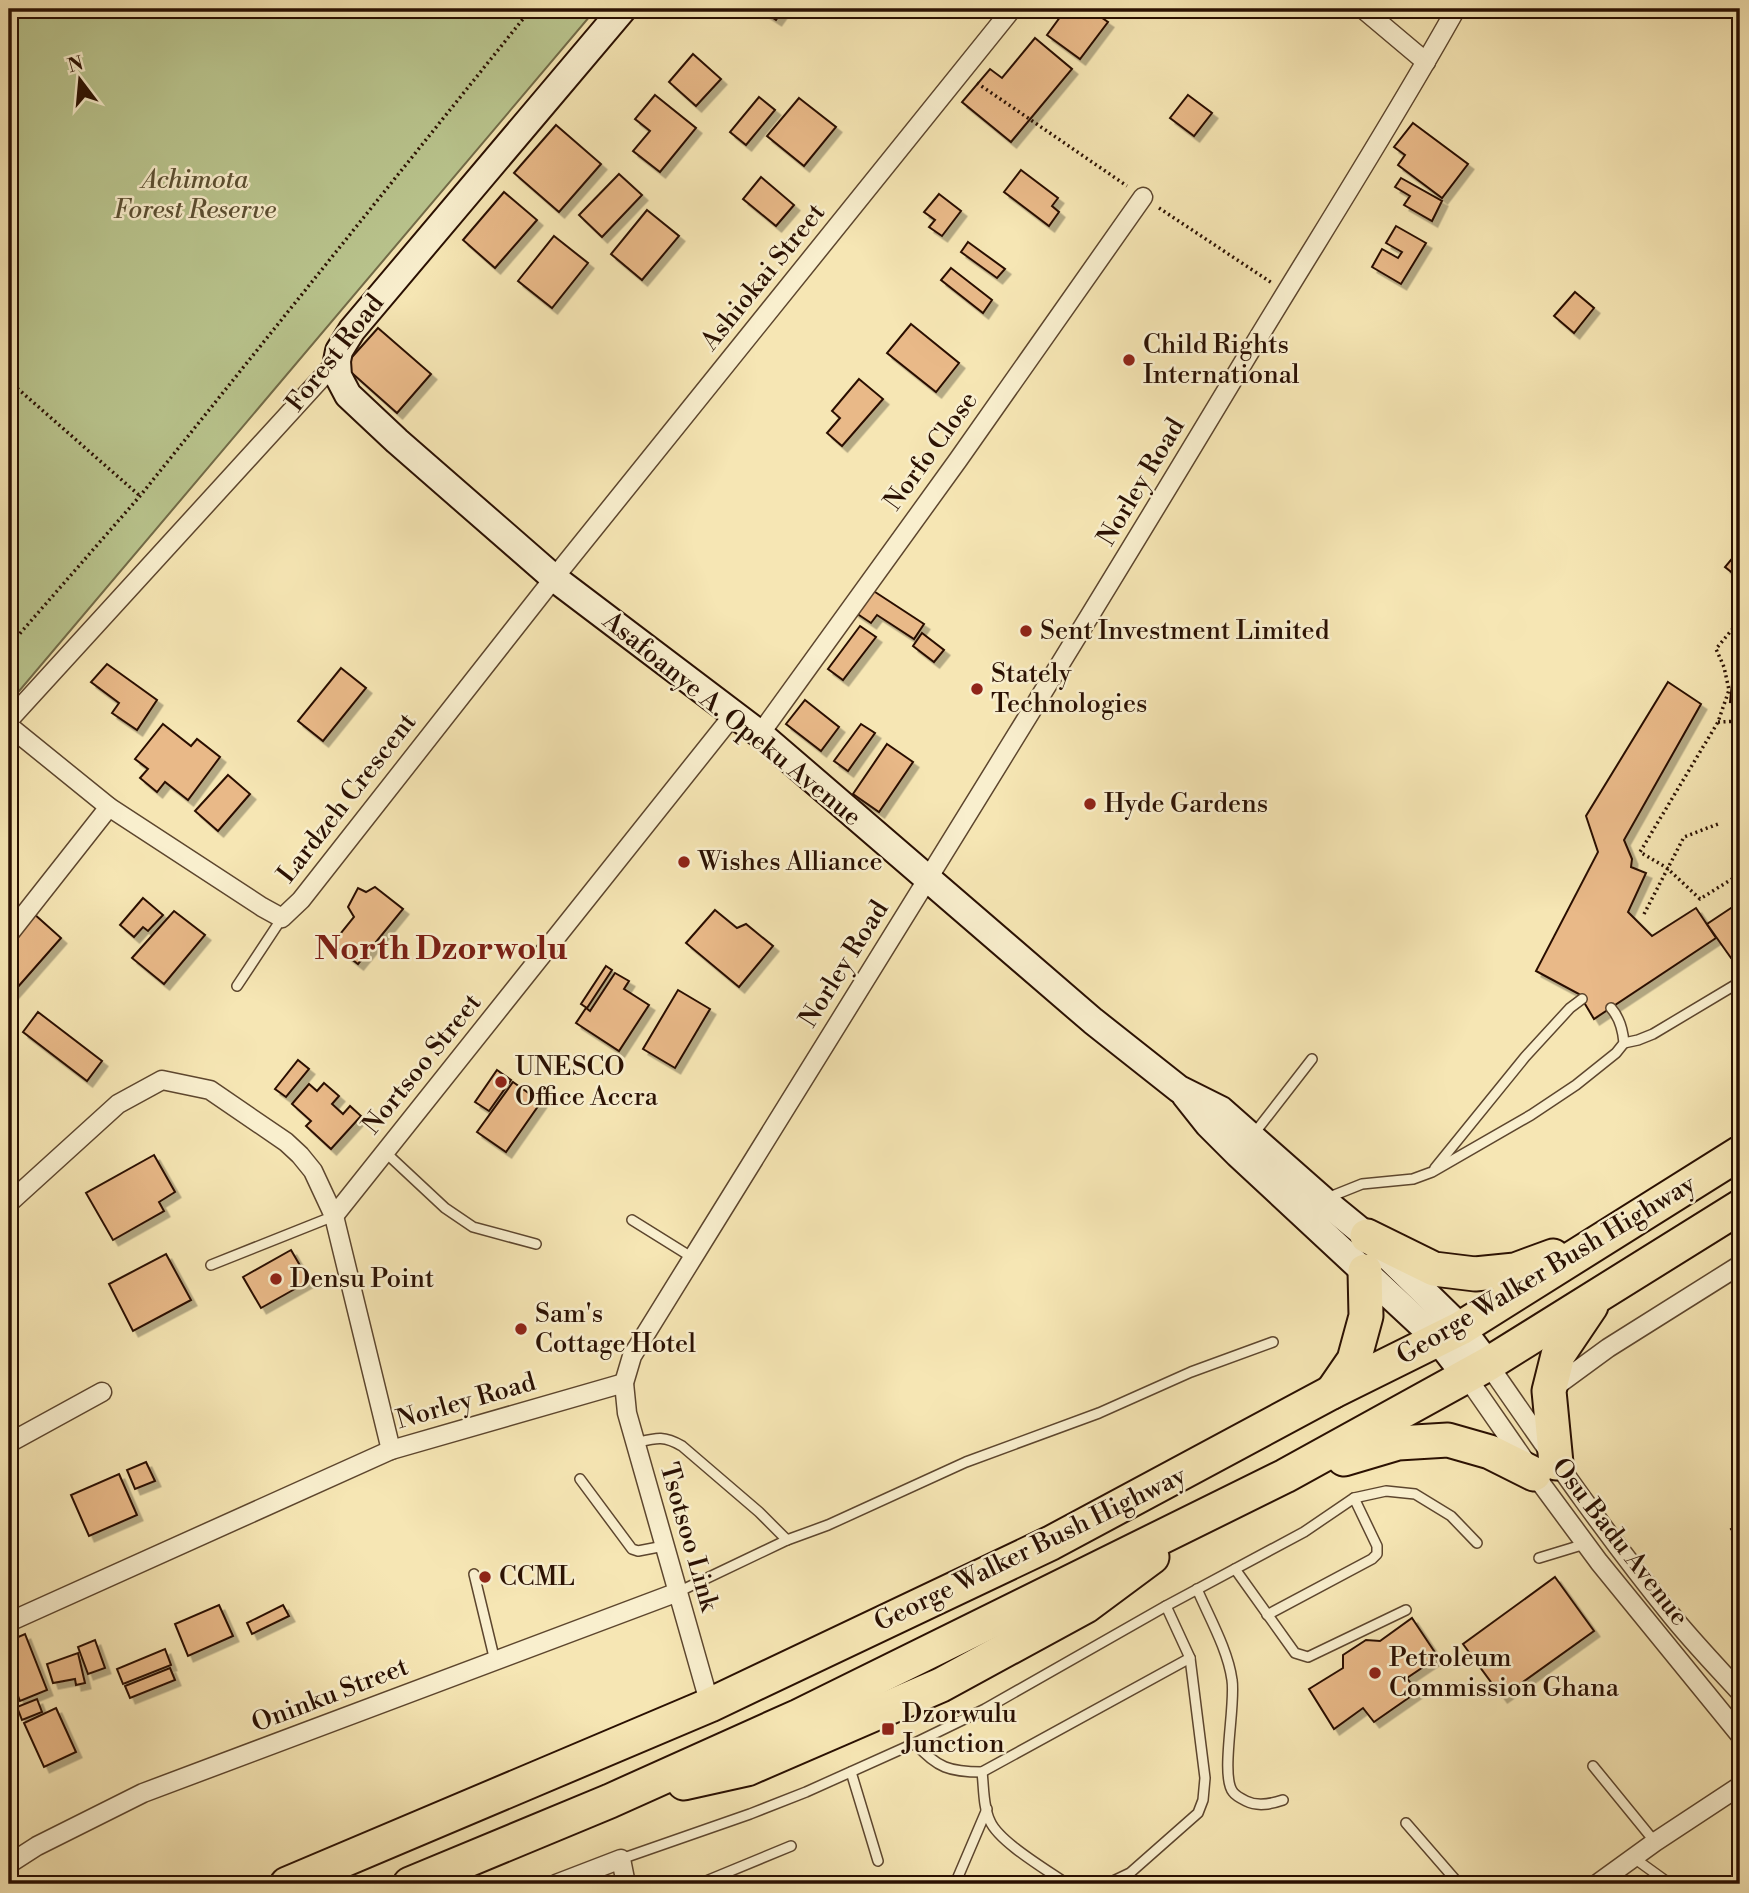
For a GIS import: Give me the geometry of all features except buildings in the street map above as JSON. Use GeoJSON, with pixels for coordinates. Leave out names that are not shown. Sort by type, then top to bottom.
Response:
{"type":"FeatureCollection","features":[{"type":"Feature","properties":{"kind":"highway"},"geometry":{"type":"LineString","coordinates":[[1710,1172],[1740,1144]]}},
{"type":"Feature","properties":{"kind":"highway","name":"George Walker Bush Highway"},"geometry":{"type":"LineString","coordinates":[[287,1884],[710,1705],[1051,1543],[1332,1392],[1449,1334],[1740,1153]]}},
{"type":"Feature","properties":{"kind":"highway","name":"George Walker Bush Highway"},"geometry":{"type":"LineString","coordinates":[[411,1884],[610,1801],[747,1769],[941,1685],[1086,1606],[1200,1518],[1285,1476],[1477,1370],[1740,1207]]}},
{"type":"Feature","properties":{"kind":"highway"},"geometry":{"type":"LineString","coordinates":[[1367,1236],[1434,1269],[1475,1274],[1515,1270],[1605,1238]]}},
{"type":"Feature","properties":{"kind":"highway"},"geometry":{"type":"LineString","coordinates":[[1332,1392],[1354,1360],[1366,1317],[1365,1271]]}},
{"type":"Feature","properties":{"kind":"highway"},"geometry":{"type":"LineString","coordinates":[[1285,1476],[1398,1443],[1448,1440],[1545,1468],[1549,1391],[1558,1355],[1598,1295]]}},
{"type":"Feature","properties":{"kind":"main road","name":"Forest Road"},"geometry":{"type":"LineString","coordinates":[[337,361],[339,351],[352,330],[623,9]]}},
{"type":"Feature","properties":{"kind":"main road","name":"Asafoanye A. Opeku Avenue"},"geometry":{"type":"LineString","coordinates":[[337,361],[338,376],[348,395],[554,578],[760,734],[1093,1021],[1179,1088],[1221,1110],[1367,1236],[1449,1334]]}},
{"type":"Feature","properties":{"kind":"main road","name":"Asafoanye A. Opeku Avenue"},"geometry":{"type":"LineString","coordinates":[[1179,1088],[1215,1131],[1365,1271],[1449,1334]]}},
{"type":"Feature","properties":{"kind":"main road"},"geometry":{"type":"LineString","coordinates":[[1449,1334],[1477,1370]]}},
{"type":"Feature","properties":{"kind":"street","name":"Ashiokai Street"},"geometry":{"type":"LineString","coordinates":[[554,578],[1012,9]]}},
{"type":"Feature","properties":{"kind":"street"},"geometry":{"type":"LineString","coordinates":[[1363,9],[1426,62]]}},
{"type":"Feature","properties":{"kind":"street","name":"Norley Road"},"geometry":{"type":"LineString","coordinates":[[9,1622],[391,1450],[625,1383],[632,1356],[1129,552],[1285,292],[1354,183],[1456,9]]}},
{"type":"Feature","properties":{"kind":"street","name":"Norfo Close"},"geometry":{"type":"LineString","coordinates":[[760,734],[1143,197]]}},
{"type":"Feature","properties":{"kind":"street","name":"Forest Road"},"geometry":{"type":"LineString","coordinates":[[9,719],[337,361]]}},
{"type":"Feature","properties":{"kind":"street","name":"Lardzeh Crescent"},"geometry":{"type":"LineString","coordinates":[[9,726],[109,807],[282,918],[309,890],[554,578]]}},
{"type":"Feature","properties":{"kind":"street","name":"Nortsoo Street"},"geometry":{"type":"LineString","coordinates":[[334,1216],[734,714]]}},
{"type":"Feature","properties":{"kind":"street"},"geometry":{"type":"LineString","coordinates":[[9,934],[109,807]]}},
{"type":"Feature","properties":{"kind":"street"},"geometry":{"type":"LineString","coordinates":[[9,1203],[118,1104],[162,1080],[210,1090],[286,1142],[313,1171],[334,1216],[391,1450]]}},
{"type":"Feature","properties":{"kind":"street"},"geometry":{"type":"LineString","coordinates":[[1549,1391],[1608,1348],[1740,1265]]}},
{"type":"Feature","properties":{"kind":"street","name":"Osu Badu Avenue"},"geometry":{"type":"LineString","coordinates":[[1477,1370],[1545,1468],[1585,1544],[1740,1735]]}},
{"type":"Feature","properties":{"kind":"street","name":"Osu Badu Avenue"},"geometry":{"type":"LineString","coordinates":[[1477,1370],[1545,1468],[1618,1548],[1673,1618],[1740,1692]]}},
{"type":"Feature","properties":{"kind":"street","name":"Tsotsoo Link"},"geometry":{"type":"LineString","coordinates":[[625,1383],[626,1413],[710,1705]]}},
{"type":"Feature","properties":{"kind":"street"},"geometry":{"type":"LineString","coordinates":[[9,1443],[102,1392]]}},
{"type":"Feature","properties":{"kind":"street","name":"Oninku Street"},"geometry":{"type":"LineString","coordinates":[[9,1864],[37,1846],[143,1793],[678,1592]]}},
{"type":"Feature","properties":{"kind":"street"},"geometry":{"type":"LineString","coordinates":[[1597,1884],[1740,1786]]}},
{"type":"Feature","properties":{"kind":"street"},"geometry":{"type":"LineString","coordinates":[[556,1884],[621,1859],[626,1884]]}},
{"type":"Feature","properties":{"kind":"lane"},"geometry":{"type":"LineString","coordinates":[[237,986],[282,918]]}},
{"type":"Feature","properties":{"kind":"lane"},"geometry":{"type":"LineString","coordinates":[[1323,1200],[1362,1184],[1413,1179],[1432,1172],[1531,1115],[1576,1085],[1616,1053],[1624,1043],[1653,1034],[1740,982]]}},
{"type":"Feature","properties":{"kind":"lane"},"geometry":{"type":"LineString","coordinates":[[1432,1172],[1525,1057],[1570,1008],[1582,999]]}},
{"type":"Feature","properties":{"kind":"lane"},"geometry":{"type":"LineString","coordinates":[[1611,1008],[1623,1032],[1624,1043]]}},
{"type":"Feature","properties":{"kind":"lane"},"geometry":{"type":"LineString","coordinates":[[1252,1137],[1312,1059]]}},
{"type":"Feature","properties":{"kind":"lane"},"geometry":{"type":"LineString","coordinates":[[385,1152],[445,1208],[473,1227],[536,1244]]}},
{"type":"Feature","properties":{"kind":"lane"},"geometry":{"type":"LineString","coordinates":[[211,1265],[334,1216]]}},
{"type":"Feature","properties":{"kind":"lane"},"geometry":{"type":"LineString","coordinates":[[632,1220],[693,1258]]}},
{"type":"Feature","properties":{"kind":"lane"},"geometry":{"type":"LineString","coordinates":[[678,1592],[787,1540],[828,1525],[966,1462],[1099,1413],[1191,1372],[1273,1342]]}},
{"type":"Feature","properties":{"kind":"lane"},"geometry":{"type":"LineString","coordinates":[[635,1443],[659,1437],[682,1446],[759,1512],[787,1540]]}},
{"type":"Feature","properties":{"kind":"lane"},"geometry":{"type":"LineString","coordinates":[[580,1479],[632,1549],[638,1551],[664,1546]]}},
{"type":"Feature","properties":{"kind":"lane"},"geometry":{"type":"LineString","coordinates":[[621,1859],[750,1814],[851,1772],[985,1709],[1166,1606],[1304,1532],[1354,1498],[1387,1491],[1415,1494],[1451,1516],[1477,1543]]}},
{"type":"Feature","properties":{"kind":"lane"},"geometry":{"type":"LineString","coordinates":[[1267,1615],[1377,1555],[1377,1546],[1354,1498]]}},
{"type":"Feature","properties":{"kind":"lane"},"geometry":{"type":"LineString","coordinates":[[1539,1558],[1585,1544]]}},
{"type":"Feature","properties":{"kind":"lane"},"geometry":{"type":"LineString","coordinates":[[1235,1569],[1295,1653],[1308,1657],[1406,1610]]}},
{"type":"Feature","properties":{"kind":"lane"},"geometry":{"type":"LineString","coordinates":[[474,1574],[495,1661]]}},
{"type":"Feature","properties":{"kind":"lane"},"geometry":{"type":"LineString","coordinates":[[1197,1590],[1228,1662],[1232,1678],[1234,1697],[1228,1752],[1229,1782],[1233,1792],[1250,1803],[1272,1804],[1283,1800]]}},
{"type":"Feature","properties":{"kind":"lane"},"geometry":{"type":"LineString","coordinates":[[1107,1884],[1130,1873],[1198,1813],[1203,1800],[1205,1778],[1189,1658],[1166,1606]]}},
{"type":"Feature","properties":{"kind":"lane"},"geometry":{"type":"LineString","coordinates":[[915,1743],[926,1756],[946,1769],[982,1772],[1189,1658]]}},
{"type":"Feature","properties":{"kind":"lane"},"geometry":{"type":"LineString","coordinates":[[1593,1766],[1655,1842]]}},
{"type":"Feature","properties":{"kind":"lane"},"geometry":{"type":"LineString","coordinates":[[851,1772],[878,1861]]}},
{"type":"Feature","properties":{"kind":"lane"},"geometry":{"type":"LineString","coordinates":[[982,1772],[986,1809],[994,1828],[1005,1840],[1066,1884]]}},
{"type":"Feature","properties":{"kind":"lane"},"geometry":{"type":"LineString","coordinates":[[955,1884],[986,1809]]}},
{"type":"Feature","properties":{"kind":"lane"},"geometry":{"type":"LineString","coordinates":[[1406,1823],[1460,1884]]}},
{"type":"Feature","properties":{"kind":"lane"},"geometry":{"type":"LineString","coordinates":[[699,1884],[791,1846]]}},
{"type":"Feature","properties":{"kind":"lane"},"geometry":{"type":"LineString","coordinates":[[1634,1857],[1670,1884]]}},
{"type":"Feature","properties":{"kind":"path"},"geometry":{"type":"LineString","coordinates":[[9,646],[140,496],[531,9]]}},
{"type":"Feature","properties":{"kind":"path"},"geometry":{"type":"LineString","coordinates":[[961,72],[1285,292]]}},
{"type":"Feature","properties":{"kind":"path"},"geometry":{"type":"LineString","coordinates":[[9,381],[140,496]]}},
{"type":"Feature","properties":{"kind":"path"},"geometry":{"type":"LineString","coordinates":[[1740,620],[1716,649],[1724,667],[1729,690],[1718,722],[1640,852],[1667,867],[1700,899],[1740,874]]}},
{"type":"Feature","properties":{"kind":"path"},"geometry":{"type":"LineString","coordinates":[[1718,722],[1740,722]]}},
{"type":"Feature","properties":{"kind":"path"},"geometry":{"type":"LineString","coordinates":[[1644,914],[1684,837],[1718,824]]}},
{"type":"Feature","properties":{"kind":"green space","name":"Achimota Forest Reserve"},"geometry":{"type":"Polygon","coordinates":[[[9,9],[596,9],[9,703],[9,9]]]}},
{"type":"Feature","properties":{"kind":"place","name":"Child Rights International"},"geometry":{"type":"Point","coordinates":[1129,360]}},
{"type":"Feature","properties":{"kind":"place","name":"Sent Investment Limited"},"geometry":{"type":"Point","coordinates":[1026,631]}},
{"type":"Feature","properties":{"kind":"place","name":"Stately Technologies"},"geometry":{"type":"Point","coordinates":[977,689]}},
{"type":"Feature","properties":{"kind":"place","name":"Hyde Gardens"},"geometry":{"type":"Point","coordinates":[1090,804]}},
{"type":"Feature","properties":{"kind":"place","name":"Wishes Alliance"},"geometry":{"type":"Point","coordinates":[684,862]}},
{"type":"Feature","properties":{"kind":"place","name":"UNESCO Office Accra"},"geometry":{"type":"Point","coordinates":[501,1082]}},
{"type":"Feature","properties":{"kind":"place","name":"Densu Point"},"geometry":{"type":"Point","coordinates":[276,1279]}},
{"type":"Feature","properties":{"kind":"place","name":"Sam's Cottage Hotel"},"geometry":{"type":"Point","coordinates":[521,1329]}},
{"type":"Feature","properties":{"kind":"place","name":"CCML"},"geometry":{"type":"Point","coordinates":[485,1577]}},
{"type":"Feature","properties":{"kind":"place","name":"Petroleum Commission Ghana"},"geometry":{"type":"Point","coordinates":[1375,1673]}},
{"type":"Feature","properties":{"kind":"place","name":"Dzorwulu Junction"},"geometry":{"type":"Point","coordinates":[888,1729]}},
{"type":"Feature","properties":{"kind":"district","name":"North Dzorwolu"},"geometry":{"type":"Point","coordinates":[441,949]}}]}
